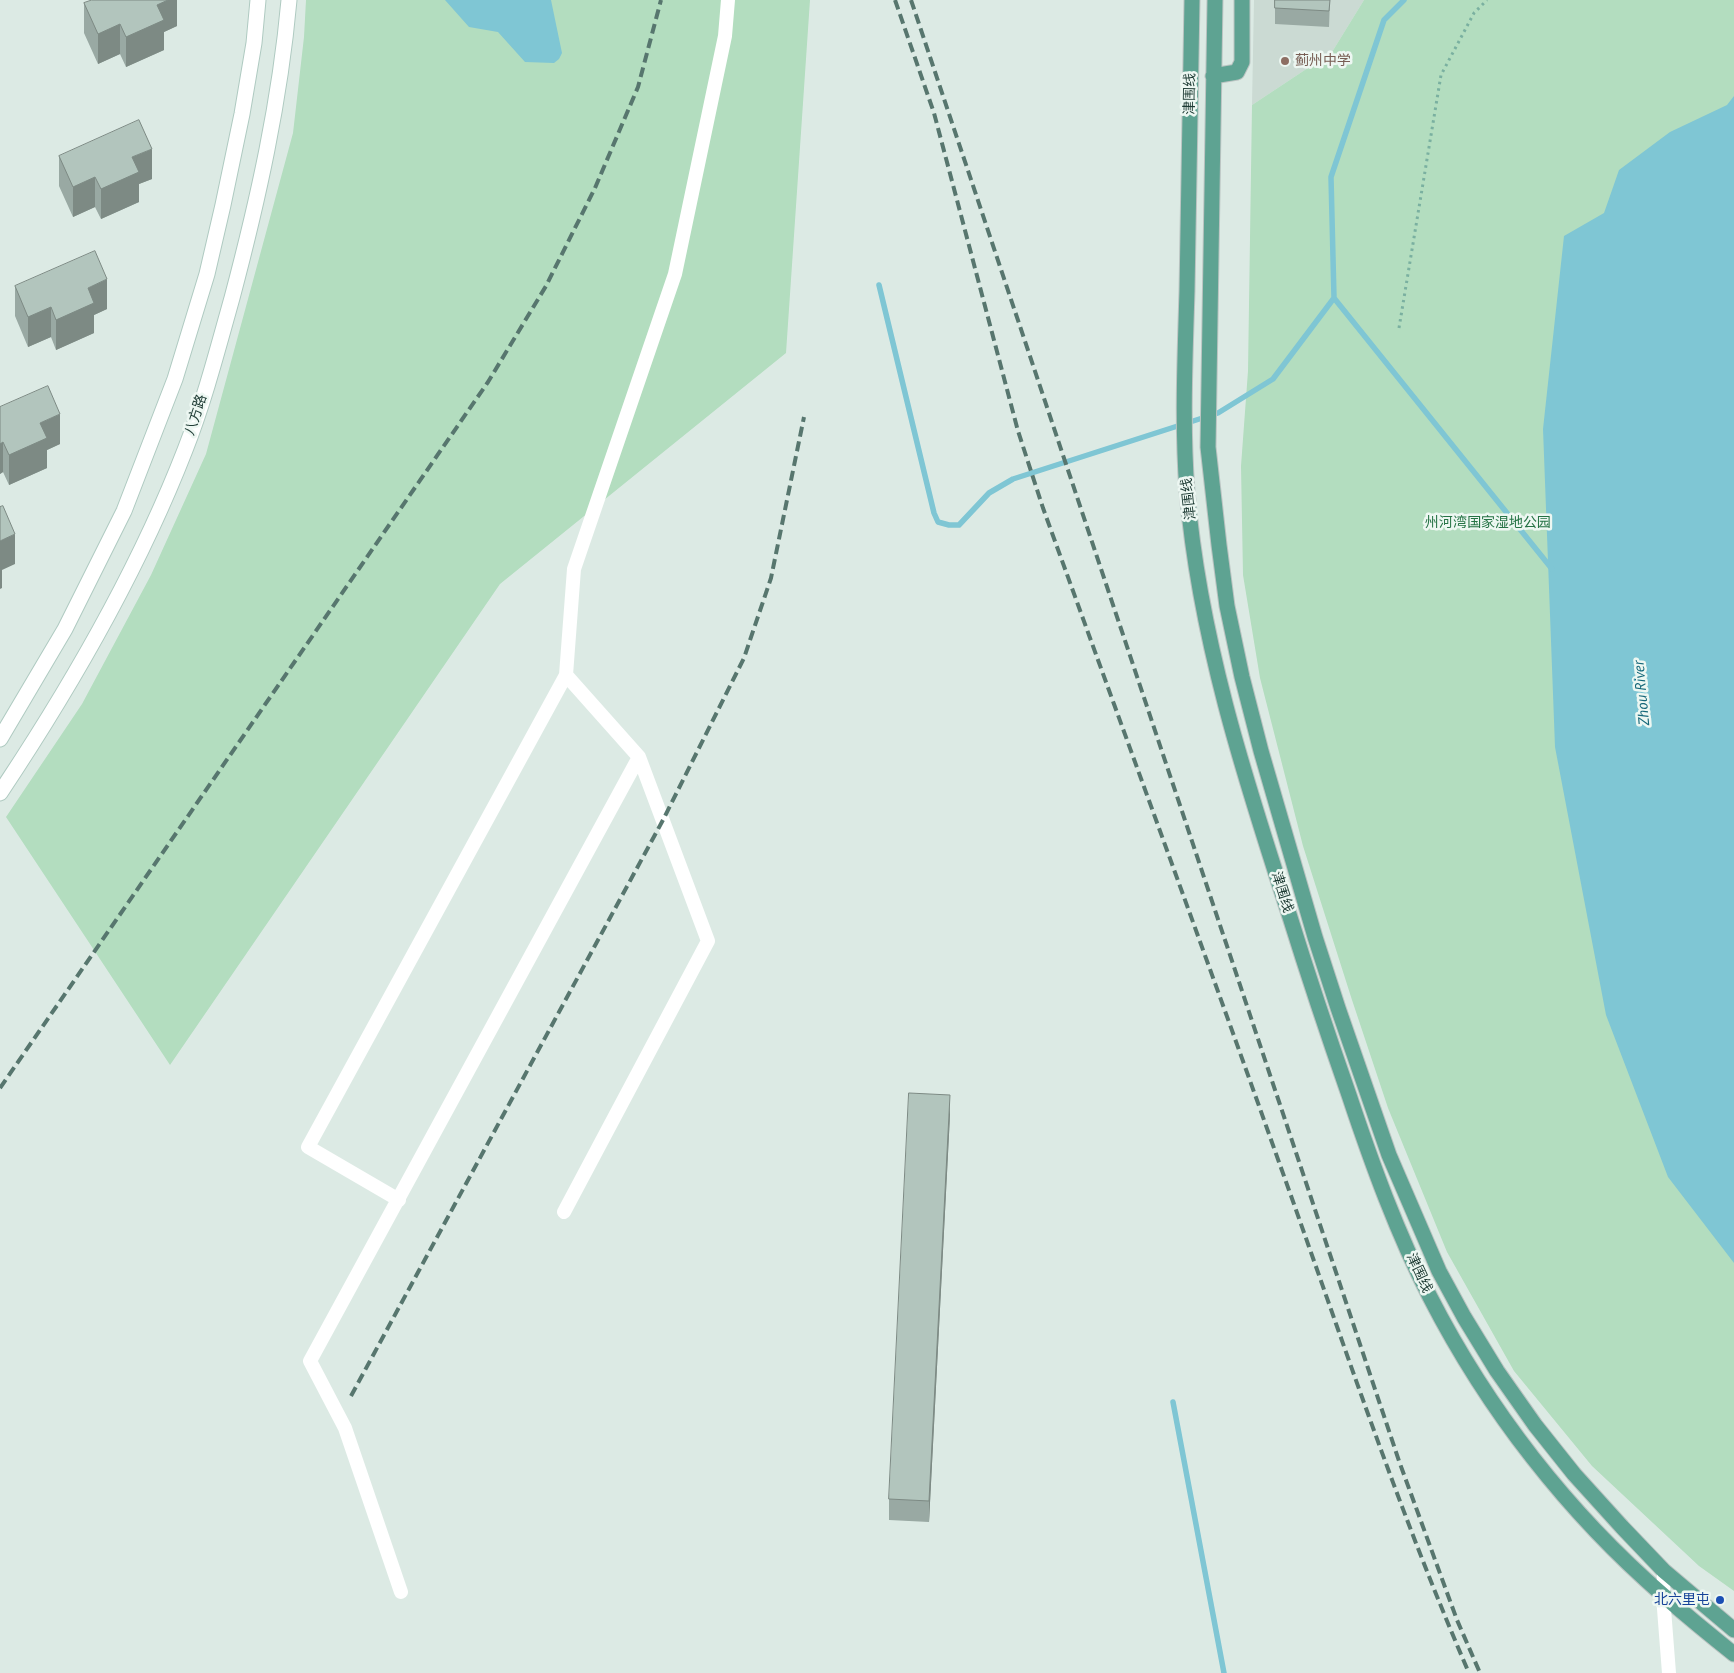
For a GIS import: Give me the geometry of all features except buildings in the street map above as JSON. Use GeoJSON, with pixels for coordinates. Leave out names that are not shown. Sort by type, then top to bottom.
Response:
{"type":"FeatureCollection","features":[{"type":"Feature","properties":{"kind":"main road"},"geometry":{"type":"LineString","coordinates":[[0,739],[65,629],[124,511],[175,379],[207,274],[242,114],[254,43],[258,0]]}},
{"type":"Feature","properties":{"kind":"main road","name":"八方路"},"geometry":{"type":"LineString","coordinates":[[0,793],[39,735],[132,569],[185,449],[219,347],[255,209],[285,52],[290,0]]}},
{"type":"Feature","properties":{"kind":"main road","name":"津围线"},"geometry":{"type":"LineString","coordinates":[[1192,0],[1186,454],[1188,492],[1198,577],[1212,647],[1238,752],[1316,1000],[1372,1162],[1398,1229],[1429,1296],[1481,1386],[1519,1441],[1589,1523],[1663,1596],[1734,1654]]}},
{"type":"Feature","properties":{"kind":"main road","name":"津围线"},"geometry":{"type":"LineString","coordinates":[[1215,0],[1208,447],[1227,606],[1244,686],[1315,937],[1389,1155],[1438,1270],[1497,1372],[1535,1425],[1574,1474],[1622,1527],[1664,1571],[1734,1630]]}},
{"type":"Feature","properties":{"kind":"main road"},"geometry":{"type":"LineString","coordinates":[[1214,76],[1237,72],[1242,62],[1242,0]]}},
{"type":"Feature","properties":{"kind":"street"},"geometry":{"type":"LineString","coordinates":[[399,1200],[308,1147],[566,675],[574,569],[675,274],[725,36],[728,0]]}},
{"type":"Feature","properties":{"kind":"street"},"geometry":{"type":"LineString","coordinates":[[564,1212],[708,941],[639,757],[566,675]]}},
{"type":"Feature","properties":{"kind":"street"},"geometry":{"type":"LineString","coordinates":[[401,1592],[345,1428],[310,1361],[639,757]]}},
{"type":"Feature","properties":{"kind":"street"},"geometry":{"type":"LineString","coordinates":[[1664,1571],[1663,1596],[1669,1673]]}},
{"type":"Feature","properties":{"kind":"path"},"geometry":{"type":"LineString","coordinates":[[1399,328],[1441,74],[1474,13],[1487,0]]}},
{"type":"Feature","properties":{"kind":"shaded area","name":"蓟州中学"},"geometry":{"type":"Polygon","coordinates":[[[1254,0],[1364,0],[1332,52],[1252,105],[1254,0]]]}},
{"type":"Feature","properties":{"kind":"green space"},"geometry":{"type":"Polygon","coordinates":[[[306,0],[810,0],[786,353],[500,584],[170,1065],[6,817],[82,704],[151,575],[206,454],[293,133],[304,37],[306,0]]]}},
{"type":"Feature","properties":{"kind":"green space","name":"州河湾国家湿地公园"},"geometry":{"type":"Polygon","coordinates":[[[1364,0],[1734,0],[1734,1591],[1699,1566],[1592,1466],[1514,1371],[1447,1252],[1388,1108],[1352,1000],[1303,846],[1260,678],[1243,575],[1241,466],[1248,371],[1252,105],[1332,52],[1364,0]]]}},
{"type":"Feature","properties":{"kind":"water"},"geometry":{"type":"Polygon","coordinates":[[[445,0],[551,0],[562,53],[554,63],[525,62],[498,32],[469,27],[445,0]]]}},
{"type":"Feature","properties":{"kind":"water","name":"Zhou River"},"geometry":{"type":"Polygon","coordinates":[[[1734,96],[1734,1263],[1668,1177],[1606,1015],[1555,747],[1543,429],[1564,236],[1604,213],[1619,170],[1670,132],[1727,105],[1734,96]]]}},
{"type":"Feature","properties":{"kind":"waterway"},"geometry":{"type":"LineString","coordinates":[[1404,0],[1384,20],[1331,177],[1334,298],[1552,569]]}},
{"type":"Feature","properties":{"kind":"waterway"},"geometry":{"type":"LineString","coordinates":[[879,285],[934,513],[938,522],[949,525],[959,525],[989,493],[1013,479],[1218,413],[1273,379],[1334,298]]}},
{"type":"Feature","properties":{"kind":"waterway"},"geometry":{"type":"LineString","coordinates":[[1173,1402],[1224,1673]]}},
{"type":"Feature","properties":{"kind":"railway"},"geometry":{"type":"LineString","coordinates":[[0,1088],[488,382],[546,286],[595,188],[638,87],[661,0]]}},
{"type":"Feature","properties":{"kind":"railway"},"geometry":{"type":"LineString","coordinates":[[895,0],[934,113],[1018,431],[1043,508],[1370,1420],[1418,1548],[1469,1673]]}},
{"type":"Feature","properties":{"kind":"railway"},"geometry":{"type":"LineString","coordinates":[[911,0],[1399,1461],[1457,1620],[1480,1673]]}},
{"type":"Feature","properties":{"kind":"railway"},"geometry":{"type":"LineString","coordinates":[[351,1396],[663,820],[744,658],[771,578],[804,417]]}},
{"type":"Feature","properties":{"kind":"place","name":"蓟州中学"},"geometry":{"type":"Point","coordinates":[1285,61]}},
{"type":"Feature","properties":{"kind":"place","name":"北六里屯"},"geometry":{"type":"Point","coordinates":[1720,1600]}}]}
